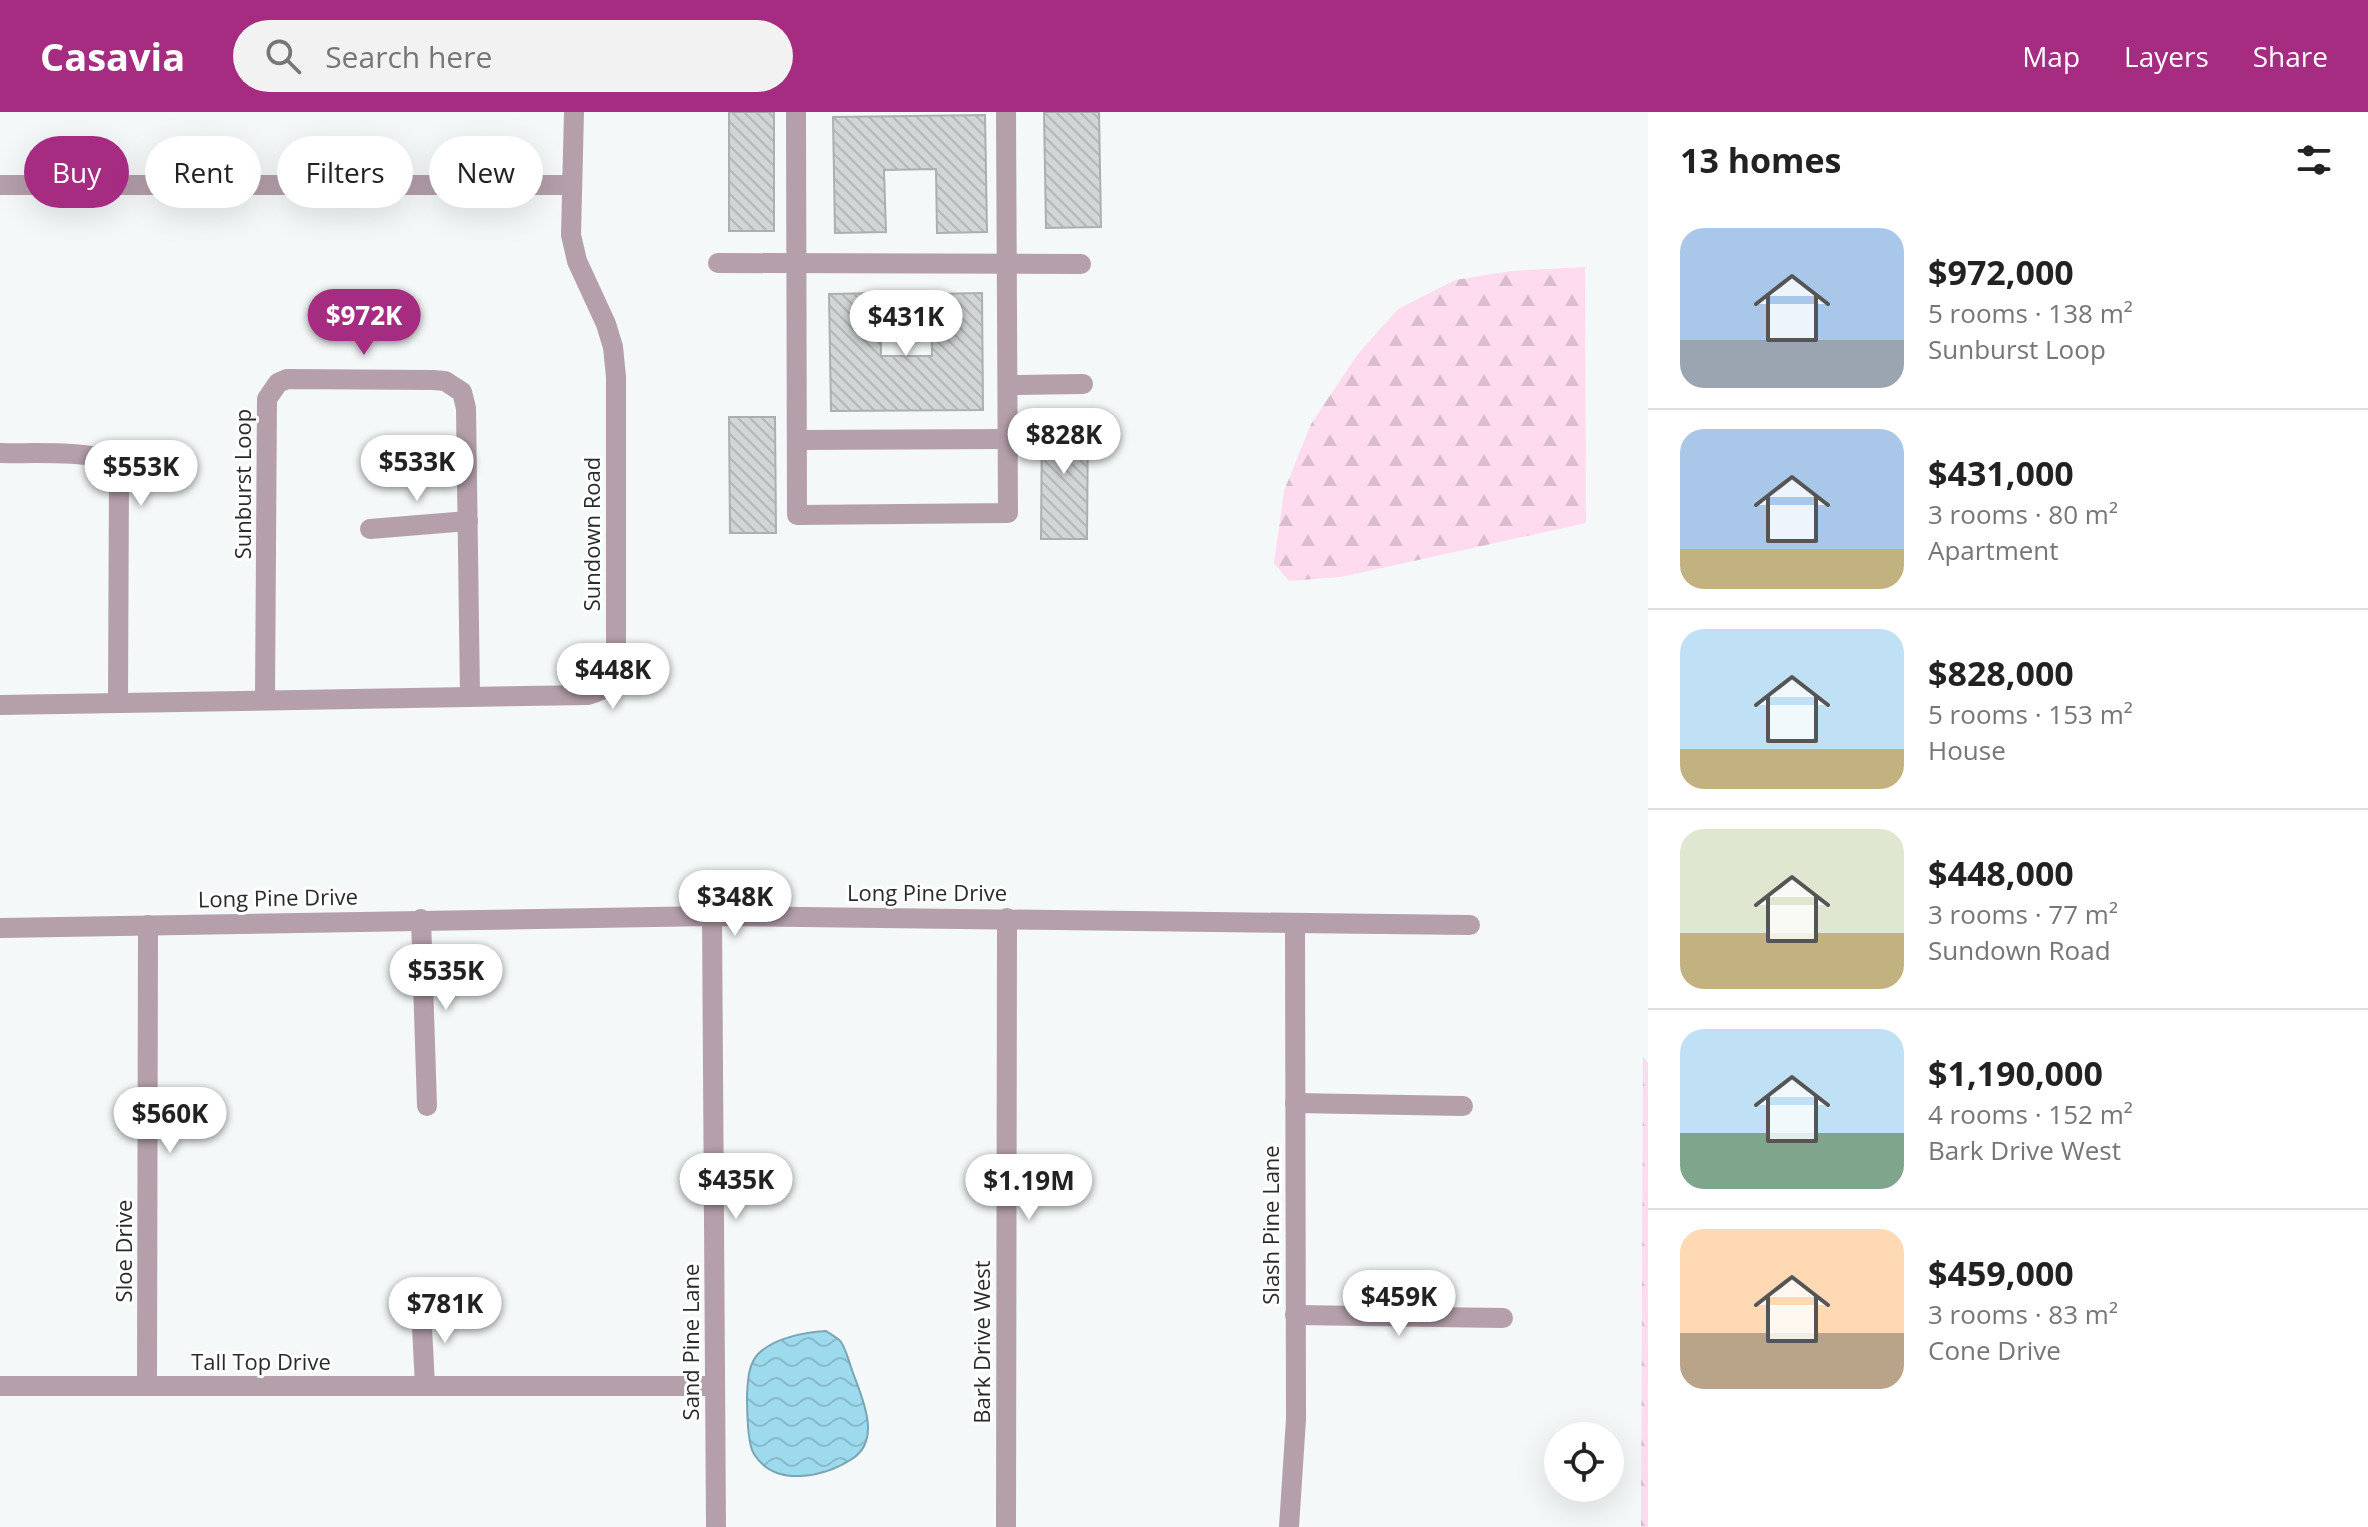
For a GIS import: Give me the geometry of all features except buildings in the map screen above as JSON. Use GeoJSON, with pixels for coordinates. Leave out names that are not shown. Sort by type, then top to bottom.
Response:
{"type":"FeatureCollection","features":[{"type":"Feature","properties":{"kind":"street","name":"Sundown Road"},"geometry":{"type":"LineString","coordinates":[[0,705],[265,698],[588,695],[607,690],[615,680],[615,362],[606,324],[577,261],[571,235],[574,112]]}},
{"type":"Feature","properties":{"kind":"street"},"geometry":{"type":"LineString","coordinates":[[796,112],[797,515],[1008,513],[1006,112]]}},
{"type":"Feature","properties":{"kind":"street"},"geometry":{"type":"LineString","coordinates":[[0,185],[571,185]]}},
{"type":"Feature","properties":{"kind":"street"},"geometry":{"type":"LineString","coordinates":[[718,263],[1081,264]]}},
{"type":"Feature","properties":{"kind":"street","name":"Sunburst Loop"},"geometry":{"type":"LineString","coordinates":[[265,698],[267,399],[278,383],[287,379],[433,380],[445,381],[459,388],[466,408],[470,696]]}},
{"type":"Feature","properties":{"kind":"street"},"geometry":{"type":"LineString","coordinates":[[1008,385],[1083,384]]}},
{"type":"Feature","properties":{"kind":"street"},"geometry":{"type":"LineString","coordinates":[[797,440],[1008,439]]}},
{"type":"Feature","properties":{"kind":"street"},"geometry":{"type":"LineString","coordinates":[[0,453],[101,458],[109,461],[119,476],[118,702]]}},
{"type":"Feature","properties":{"kind":"street"},"geometry":{"type":"LineString","coordinates":[[370,529],[468,521]]}},
{"type":"Feature","properties":{"kind":"street","name":"Long Pine Drive"},"geometry":{"type":"LineString","coordinates":[[0,928],[712,916],[1470,925]]}},
{"type":"Feature","properties":{"kind":"street","name":"Sand Pine Lane"},"geometry":{"type":"LineString","coordinates":[[712,916],[716,1527]]}},
{"type":"Feature","properties":{"kind":"street","name":"Bark Drive West"},"geometry":{"type":"LineString","coordinates":[[1006,1527],[1007,918]]}},
{"type":"Feature","properties":{"kind":"street"},"geometry":{"type":"LineString","coordinates":[[421,919],[427,1106]]}},
{"type":"Feature","properties":{"kind":"street","name":"Slash Pine Lane"},"geometry":{"type":"LineString","coordinates":[[1289,1527],[1296,1419],[1295,923]]}},
{"type":"Feature","properties":{"kind":"street","name":"Sloe Drive"},"geometry":{"type":"LineString","coordinates":[[147,1386],[148,925]]}},
{"type":"Feature","properties":{"kind":"street"},"geometry":{"type":"LineString","coordinates":[[1295,1103],[1463,1106]]}},
{"type":"Feature","properties":{"kind":"street"},"geometry":{"type":"LineString","coordinates":[[421,1307],[425,1386]]}},
{"type":"Feature","properties":{"kind":"street"},"geometry":{"type":"LineString","coordinates":[[1295,1315],[1503,1318]]}},
{"type":"Feature","properties":{"kind":"street","name":"Tall Top Drive"},"geometry":{"type":"LineString","coordinates":[[0,1386],[715,1386]]}},
{"type":"Feature","properties":{"kind":"green space"},"geometry":{"type":"Polygon","coordinates":[[[1585,267],[1586,523],[1341,577],[1289,581],[1274,563],[1284,491],[1311,424],[1357,355],[1398,309],[1455,280],[1511,271],[1585,267]]]}},
{"type":"Feature","properties":{"kind":"green space"},"geometry":{"type":"Polygon","coordinates":[[[1643,1056],[1648,1063],[1648,1527],[1641,1527],[1643,1056]]]}},
{"type":"Feature","properties":{"kind":"water"},"geometry":{"type":"Polygon","coordinates":[[[826,1331],[840,1341],[846,1352],[867,1417],[866,1440],[852,1459],[828,1471],[800,1476],[774,1472],[754,1454],[750,1442],[747,1394],[752,1363],[765,1348],[781,1340],[826,1331]]]}}]}
